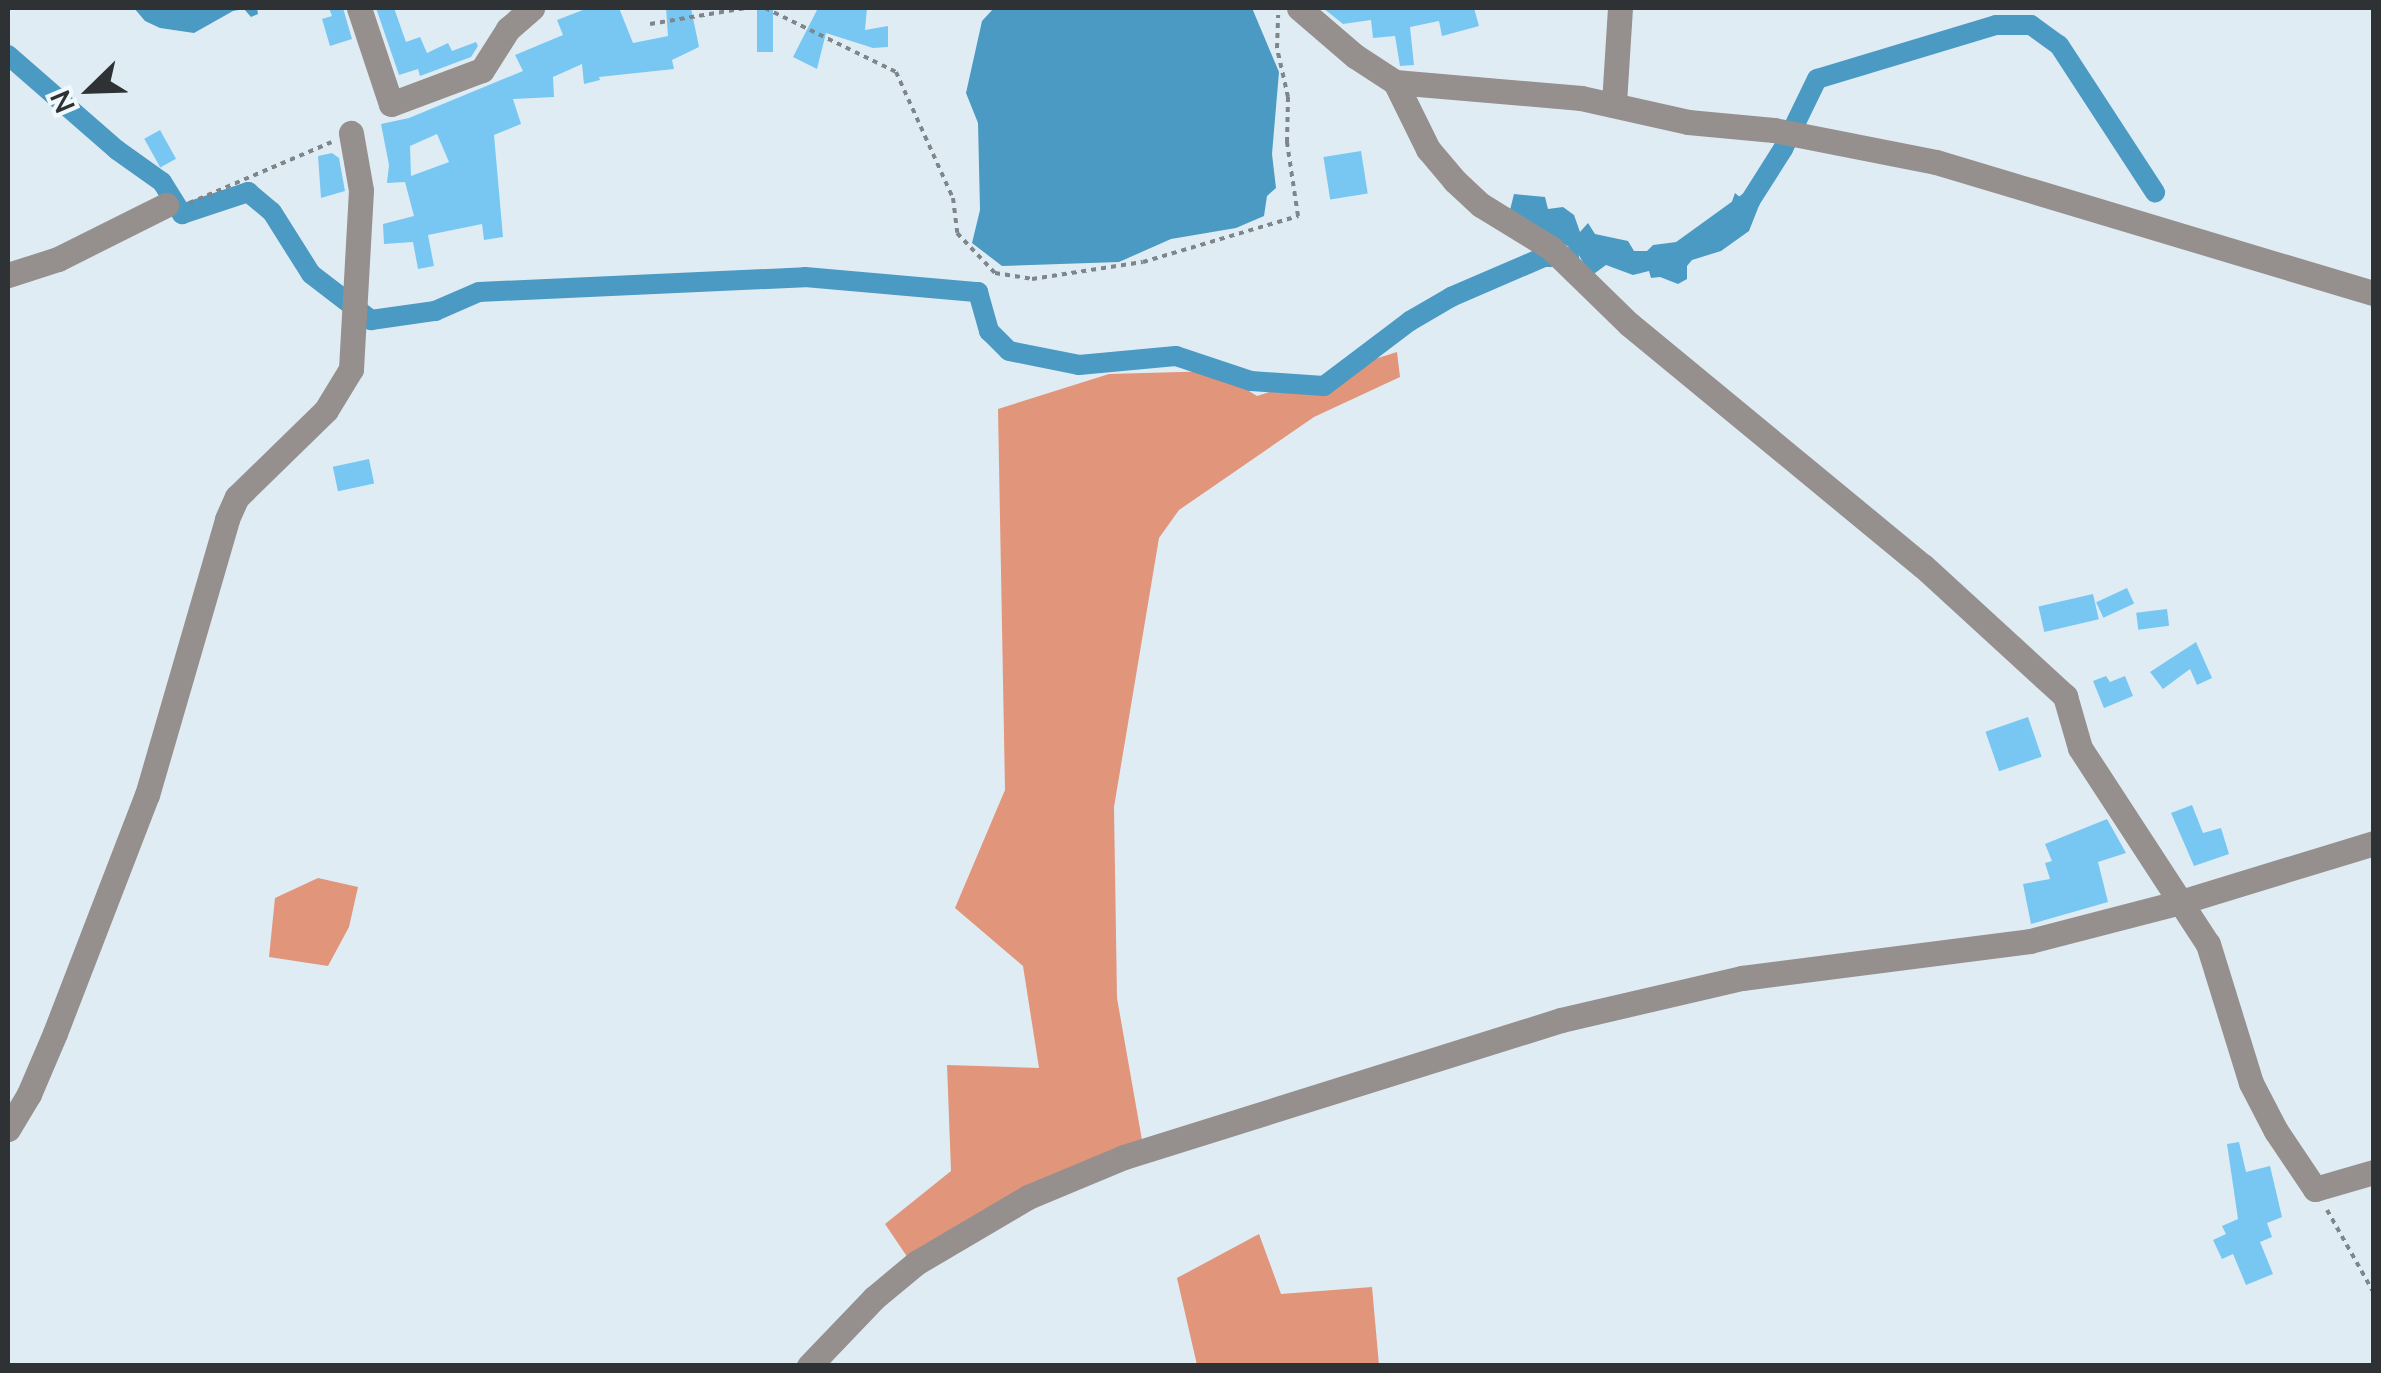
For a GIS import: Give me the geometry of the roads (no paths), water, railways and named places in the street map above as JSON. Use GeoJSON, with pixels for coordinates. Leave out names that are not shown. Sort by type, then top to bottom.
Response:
{"type":"FeatureCollection","features":[{"type":"Feature","properties":{"kind":"street"},"geometry":{"type":"LineString","coordinates":[[360,8],[390,104],[482,70],[508,30],[532,8]]}},
{"type":"Feature","properties":{"kind":"street"},"geometry":{"type":"LineString","coordinates":[[1299,8],[1355,56],[1395,82],[1506,89],[1614,104],[1688,122],[1774,130],[1936,162],[2374,293]]}},
{"type":"Feature","properties":{"kind":"street"},"geometry":{"type":"LineString","coordinates":[[1614,104],[1620,8]]}},
{"type":"Feature","properties":{"kind":"street"},"geometry":{"type":"LineString","coordinates":[[1395,82],[1428,149],[1482,206],[1550,248],[1628,324],[1923,566],[2065,696],[2080,748],[2208,944],[2252,1083],[2276,1132],[2315,1189],[2374,1172]]}},
{"type":"Feature","properties":{"kind":"street"},"geometry":{"type":"LineString","coordinates":[[8,1129],[42,1064],[146,795],[232,508],[250,482],[326,410],[351,369],[360,190],[351,133]]}},
{"type":"Feature","properties":{"kind":"street"},"geometry":{"type":"LineString","coordinates":[[8,275],[58,259],[174,206]]}},
{"type":"Feature","properties":{"kind":"street"},"geometry":{"type":"LineString","coordinates":[[808,1366],[874,1298],[916,1263],[1028,1197],[1124,1156],[1561,1020],[1742,978],[2030,941],[2181,902],[2374,842]]}},
{"type":"Feature","properties":{"kind":"water"},"geometry":{"type":"Polygon","coordinates":[[[134,8],[257,8],[258,14],[251,17],[244,9],[233,11],[194,33],[160,28],[145,21],[134,8]]]}},
{"type":"Feature","properties":{"kind":"water"},"geometry":{"type":"Polygon","coordinates":[[[994,8],[1252,8],[1279,72],[1272,154],[1276,188],[1267,196],[1264,216],[1236,228],[1171,239],[1119,262],[1002,266],[972,243],[980,210],[978,123],[966,93],[982,21],[994,8]]]}},
{"type":"Feature","properties":{"kind":"water"},"geometry":{"type":"Polygon","coordinates":[[[1735,193],[1747,203],[1760,203],[1749,231],[1721,251],[1692,260],[1687,266],[1687,279],[1678,284],[1651,278],[1649,271],[1633,275],[1606,265],[1591,276],[1577,252],[1510,210],[1514,194],[1545,197],[1548,209],[1563,207],[1574,215],[1580,232],[1588,223],[1595,234],[1628,241],[1634,251],[1647,251],[1653,245],[1700,239],[1714,232],[1724,224],[1735,193]]]}},
{"type":"Feature","properties":{"kind":"waterway"},"geometry":{"type":"LineString","coordinates":[[1682,250],[1750,201],[1783,149],[1817,79],[1996,25],[2031,25],[2059,45],[2155,192]]}},
{"type":"Feature","properties":{"kind":"waterway"},"geometry":{"type":"LineString","coordinates":[[8,55],[117,150],[162,182],[182,214],[248,192],[272,212],[311,274],[371,320],[435,311],[479,292],[805,277],[978,292],[989,331],[1009,351],[1079,365],[1176,356],[1251,381],[1324,386],[1410,321],[1451,297],[1544,257],[1569,257]]}}]}
